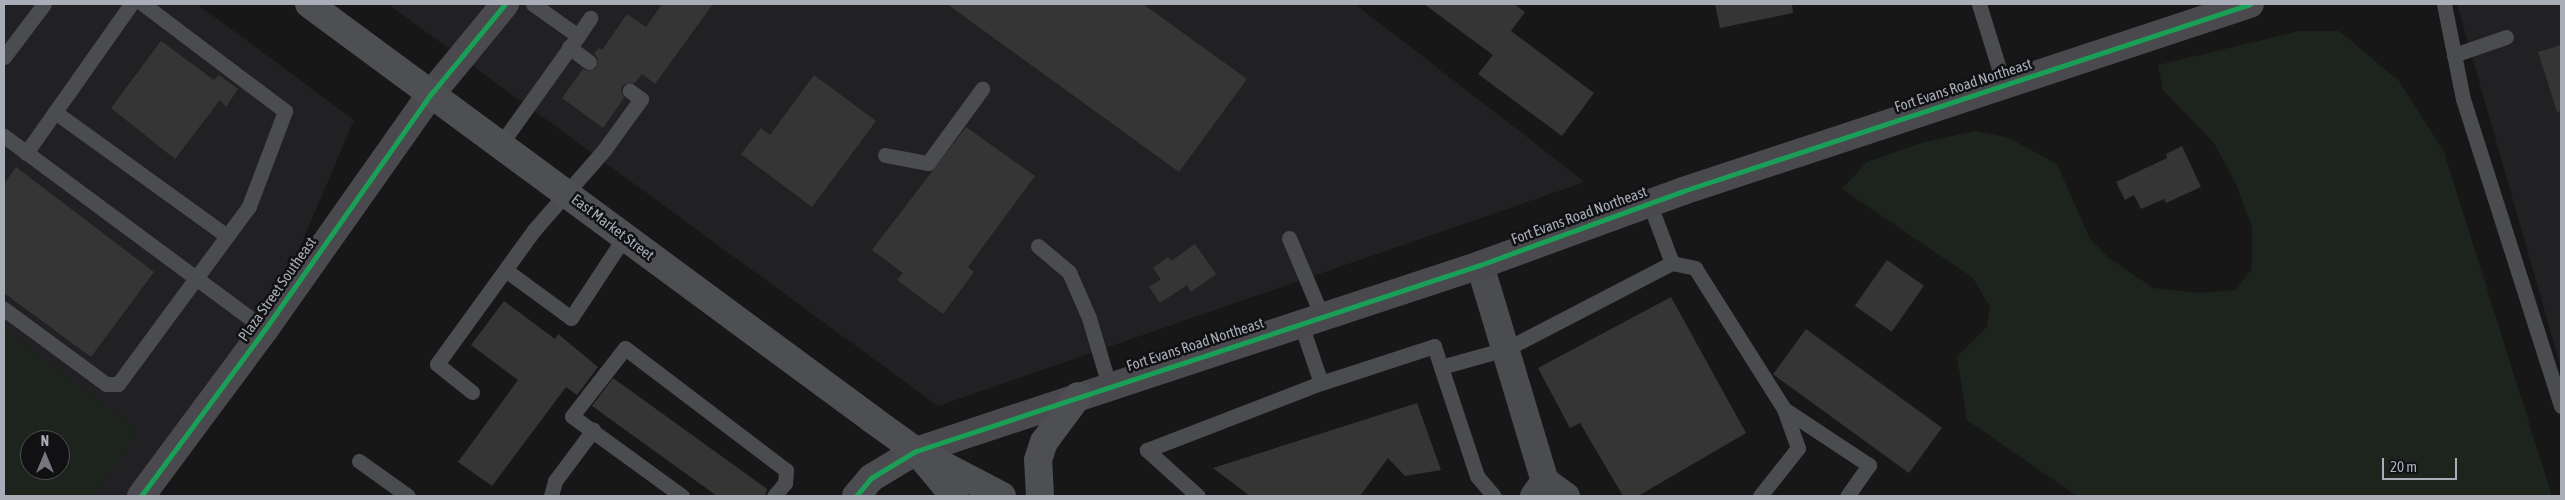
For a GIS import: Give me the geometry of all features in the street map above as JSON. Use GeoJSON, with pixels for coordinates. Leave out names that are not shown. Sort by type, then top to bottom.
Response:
{"type":"FeatureCollection","features":[{"type":"Feature","properties":{"kind":"main road","name":"East Market Street"},"geometry":{"type":"LineString","coordinates":[[309,4],[916,451],[1002,496]]}},
{"type":"Feature","properties":{"kind":"main road"},"geometry":{"type":"LineString","coordinates":[[1040,496],[1038,460],[1044,442],[1078,396]]}},
{"type":"Feature","properties":{"kind":"main road","name":"East Market Street"},"geometry":{"type":"LineString","coordinates":[[916,451],[954,496]]}},
{"type":"Feature","properties":{"kind":"street","name":"Plaza Street Southeast"},"geometry":{"type":"LineString","coordinates":[[142,496],[265,329],[431,94],[504,4]]}},
{"type":"Feature","properties":{"kind":"street","name":"Fort Evans Road Northeast"},"geometry":{"type":"LineString","coordinates":[[916,451],[1110,385],[1480,265],[1649,202],[2250,4]]}},
{"type":"Feature","properties":{"kind":"street"},"geometry":{"type":"LineString","coordinates":[[1480,265],[1548,491]]}},
{"type":"Feature","properties":{"kind":"street"},"geometry":{"type":"LineString","coordinates":[[856,496],[871,478],[916,451]]}},
{"type":"Feature","properties":{"kind":"lane"},"geometry":{"type":"LineString","coordinates":[[4,57],[44,4]]}},
{"type":"Feature","properties":{"kind":"lane"},"geometry":{"type":"LineString","coordinates":[[26,153],[131,4]]}},
{"type":"Feature","properties":{"kind":"lane"},"geometry":{"type":"LineString","coordinates":[[4,309],[106,384],[112,385],[124,378],[249,206],[285,111],[143,4]]}},
{"type":"Feature","properties":{"kind":"lane"},"geometry":{"type":"LineString","coordinates":[[533,4],[573,42],[589,62]]}},
{"type":"Feature","properties":{"kind":"lane"},"geometry":{"type":"LineString","coordinates":[[1979,4],[2004,85]]}},
{"type":"Feature","properties":{"kind":"lane"},"geometry":{"type":"LineString","coordinates":[[2444,4],[2464,99],[2561,406]]}},
{"type":"Feature","properties":{"kind":"lane"},"geometry":{"type":"LineString","coordinates":[[500,145],[590,18]]}},
{"type":"Feature","properties":{"kind":"lane"},"geometry":{"type":"LineString","coordinates":[[2454,55],[2506,36]]}},
{"type":"Feature","properties":{"kind":"lane"},"geometry":{"type":"LineString","coordinates":[[885,155],[928,163],[982,89]]}},
{"type":"Feature","properties":{"kind":"lane"},"geometry":{"type":"LineString","coordinates":[[472,392],[437,364],[507,271],[534,230],[604,150],[641,99],[630,91]]}},
{"type":"Feature","properties":{"kind":"lane"},"geometry":{"type":"LineString","coordinates":[[55,112],[227,236]]}},
{"type":"Feature","properties":{"kind":"lane"},"geometry":{"type":"LineString","coordinates":[[4,136],[197,276],[265,329]]}},
{"type":"Feature","properties":{"kind":"lane"},"geometry":{"type":"LineString","coordinates":[[1649,202],[1672,262]]}},
{"type":"Feature","properties":{"kind":"lane"},"geometry":{"type":"LineString","coordinates":[[507,271],[571,318],[625,236]]}},
{"type":"Feature","properties":{"kind":"lane"},"geometry":{"type":"LineString","coordinates":[[1289,238],[1311,320],[1321,383]]}},
{"type":"Feature","properties":{"kind":"lane"},"geometry":{"type":"LineString","coordinates":[[1038,246],[1069,272],[1089,318],[1110,385]]}},
{"type":"Feature","properties":{"kind":"lane"},"geometry":{"type":"LineString","coordinates":[[1441,367],[1506,349],[1672,262],[1695,268],[1784,409],[1798,448],[1760,496]]}},
{"type":"Feature","properties":{"kind":"lane"},"geometry":{"type":"LineString","coordinates":[[1198,496],[1147,450],[1321,383],[1434,346],[1477,476],[1494,496]]}},
{"type":"Feature","properties":{"kind":"lane"},"geometry":{"type":"LineString","coordinates":[[682,496],[572,416],[626,348],[786,470],[785,483],[774,496]]}},
{"type":"Feature","properties":{"kind":"lane"},"geometry":{"type":"LineString","coordinates":[[1784,409],[1870,465],[1847,496]]}},
{"type":"Feature","properties":{"kind":"lane"},"geometry":{"type":"LineString","coordinates":[[551,496],[555,481],[593,430]]}},
{"type":"Feature","properties":{"kind":"lane"},"geometry":{"type":"LineString","coordinates":[[358,461],[408,496]]}},
{"type":"Feature","properties":{"kind":"shaded area"},"geometry":{"type":"Polygon","coordinates":[[[4,4],[197,4],[354,120],[265,329],[141,496],[4,496],[4,4]]]}},
{"type":"Feature","properties":{"kind":"shaded area"},"geometry":{"type":"Polygon","coordinates":[[[388,4],[1355,4],[1585,182],[938,406],[388,4]]]}},
{"type":"Feature","properties":{"kind":"shaded area"},"geometry":{"type":"Polygon","coordinates":[[[2457,4],[2561,4],[2561,368],[2457,4]]]}},
{"type":"Feature","properties":{"kind":"shaded area"},"geometry":{"type":"Polygon","coordinates":[[[2299,31],[2339,31],[2399,81],[2444,152],[2552,496],[2077,496],[1967,420],[1957,357],[1987,327],[1990,307],[1973,278],[1842,189],[1867,162],[1921,143],[1975,131],[2009,138],[2057,164],[2090,239],[2109,258],[2153,288],[2200,293],[2236,290],[2252,269],[2252,227],[2235,182],[2214,143],[2163,90],[2158,65],[2299,31]]]}},
{"type":"Feature","properties":{"kind":"shaded area"},"geometry":{"type":"Polygon","coordinates":[[[4,330],[139,431],[93,496],[4,496],[4,330]]]}},
{"type":"Feature","properties":{"kind":"building"},"geometry":{"type":"Polygon","coordinates":[[[662,4],[713,4],[655,84],[642,74],[635,83],[623,85],[621,90],[624,98],[603,128],[562,98],[583,69],[588,71],[596,68],[598,59],[594,54],[599,48],[602,50],[627,14],[646,27],[662,4]]]}},
{"type":"Feature","properties":{"kind":"building"},"geometry":{"type":"Polygon","coordinates":[[[947,4],[1143,4],[1247,79],[1179,172],[947,4]]]}},
{"type":"Feature","properties":{"kind":"building"},"geometry":{"type":"Polygon","coordinates":[[[1424,4],[1514,4],[1525,12],[1511,31],[1594,93],[1562,136],[1478,74],[1493,55],[1424,4]]]}},
{"type":"Feature","properties":{"kind":"building"},"geometry":{"type":"Polygon","coordinates":[[[1715,4],[1792,4],[1793,13],[1720,28],[1715,4]]]}},
{"type":"Feature","properties":{"kind":"building"},"geometry":{"type":"Polygon","coordinates":[[[161,41],[214,80],[219,75],[238,89],[226,107],[220,100],[175,159],[111,108],[161,41]]]}},
{"type":"Feature","properties":{"kind":"building"},"geometry":{"type":"Polygon","coordinates":[[[2561,45],[2561,111],[2557,112],[2538,52],[2561,45]]]}},
{"type":"Feature","properties":{"kind":"building"},"geometry":{"type":"Polygon","coordinates":[[[814,75],[876,121],[812,207],[741,154],[761,128],[770,135],[814,75]]]}},
{"type":"Feature","properties":{"kind":"building"},"geometry":{"type":"Polygon","coordinates":[[[966,127],[1035,176],[968,267],[974,272],[943,314],[897,280],[903,273],[872,250],[966,127]]]}},
{"type":"Feature","properties":{"kind":"building"},"geometry":{"type":"Polygon","coordinates":[[[2182,146],[2201,187],[2166,203],[2164,199],[2141,209],[2134,195],[2125,200],[2116,182],[2167,158],[2166,154],[2182,146]]]}},
{"type":"Feature","properties":{"kind":"building"},"geometry":{"type":"Polygon","coordinates":[[[16,167],[154,272],[91,357],[4,293],[4,184],[16,167]]]}},
{"type":"Feature","properties":{"kind":"building"},"geometry":{"type":"Polygon","coordinates":[[[1195,244],[1216,274],[1191,292],[1187,285],[1160,303],[1149,287],[1161,279],[1153,268],[1168,257],[1171,261],[1195,244]]]}},
{"type":"Feature","properties":{"kind":"building"},"geometry":{"type":"Polygon","coordinates":[[[1887,260],[1924,286],[1892,332],[1855,306],[1887,260]]]}},
{"type":"Feature","properties":{"kind":"building"},"geometry":{"type":"Polygon","coordinates":[[[1671,297],[1746,433],[1638,496],[1623,496],[1580,423],[1570,428],[1538,368],[1671,297]]]}},
{"type":"Feature","properties":{"kind":"building"},"geometry":{"type":"Polygon","coordinates":[[[504,301],[555,339],[558,334],[598,367],[577,395],[566,387],[492,486],[458,462],[518,380],[471,345],[504,301]]]}},
{"type":"Feature","properties":{"kind":"building"},"geometry":{"type":"Polygon","coordinates":[[[1806,329],[1942,428],[1909,473],[1773,374],[1806,329]]]}},
{"type":"Feature","properties":{"kind":"building"},"geometry":{"type":"Polygon","coordinates":[[[613,378],[767,489],[765,496],[717,496],[592,406],[613,378]]]}},
{"type":"Feature","properties":{"kind":"building"},"geometry":{"type":"Polygon","coordinates":[[[1417,403],[1441,470],[1405,476],[1388,458],[1360,496],[1250,496],[1213,468],[1417,403]]]}},
{"type":"Feature","properties":{"kind":"cycle path"},"geometry":{"type":"LineString","coordinates":[[141,496],[265,329],[431,94],[505,4]]}},
{"type":"Feature","properties":{"kind":"cycle path"},"geometry":{"type":"LineString","coordinates":[[856,496],[871,478],[916,451],[1480,265],[1683,191],[2250,4]]}}]}
